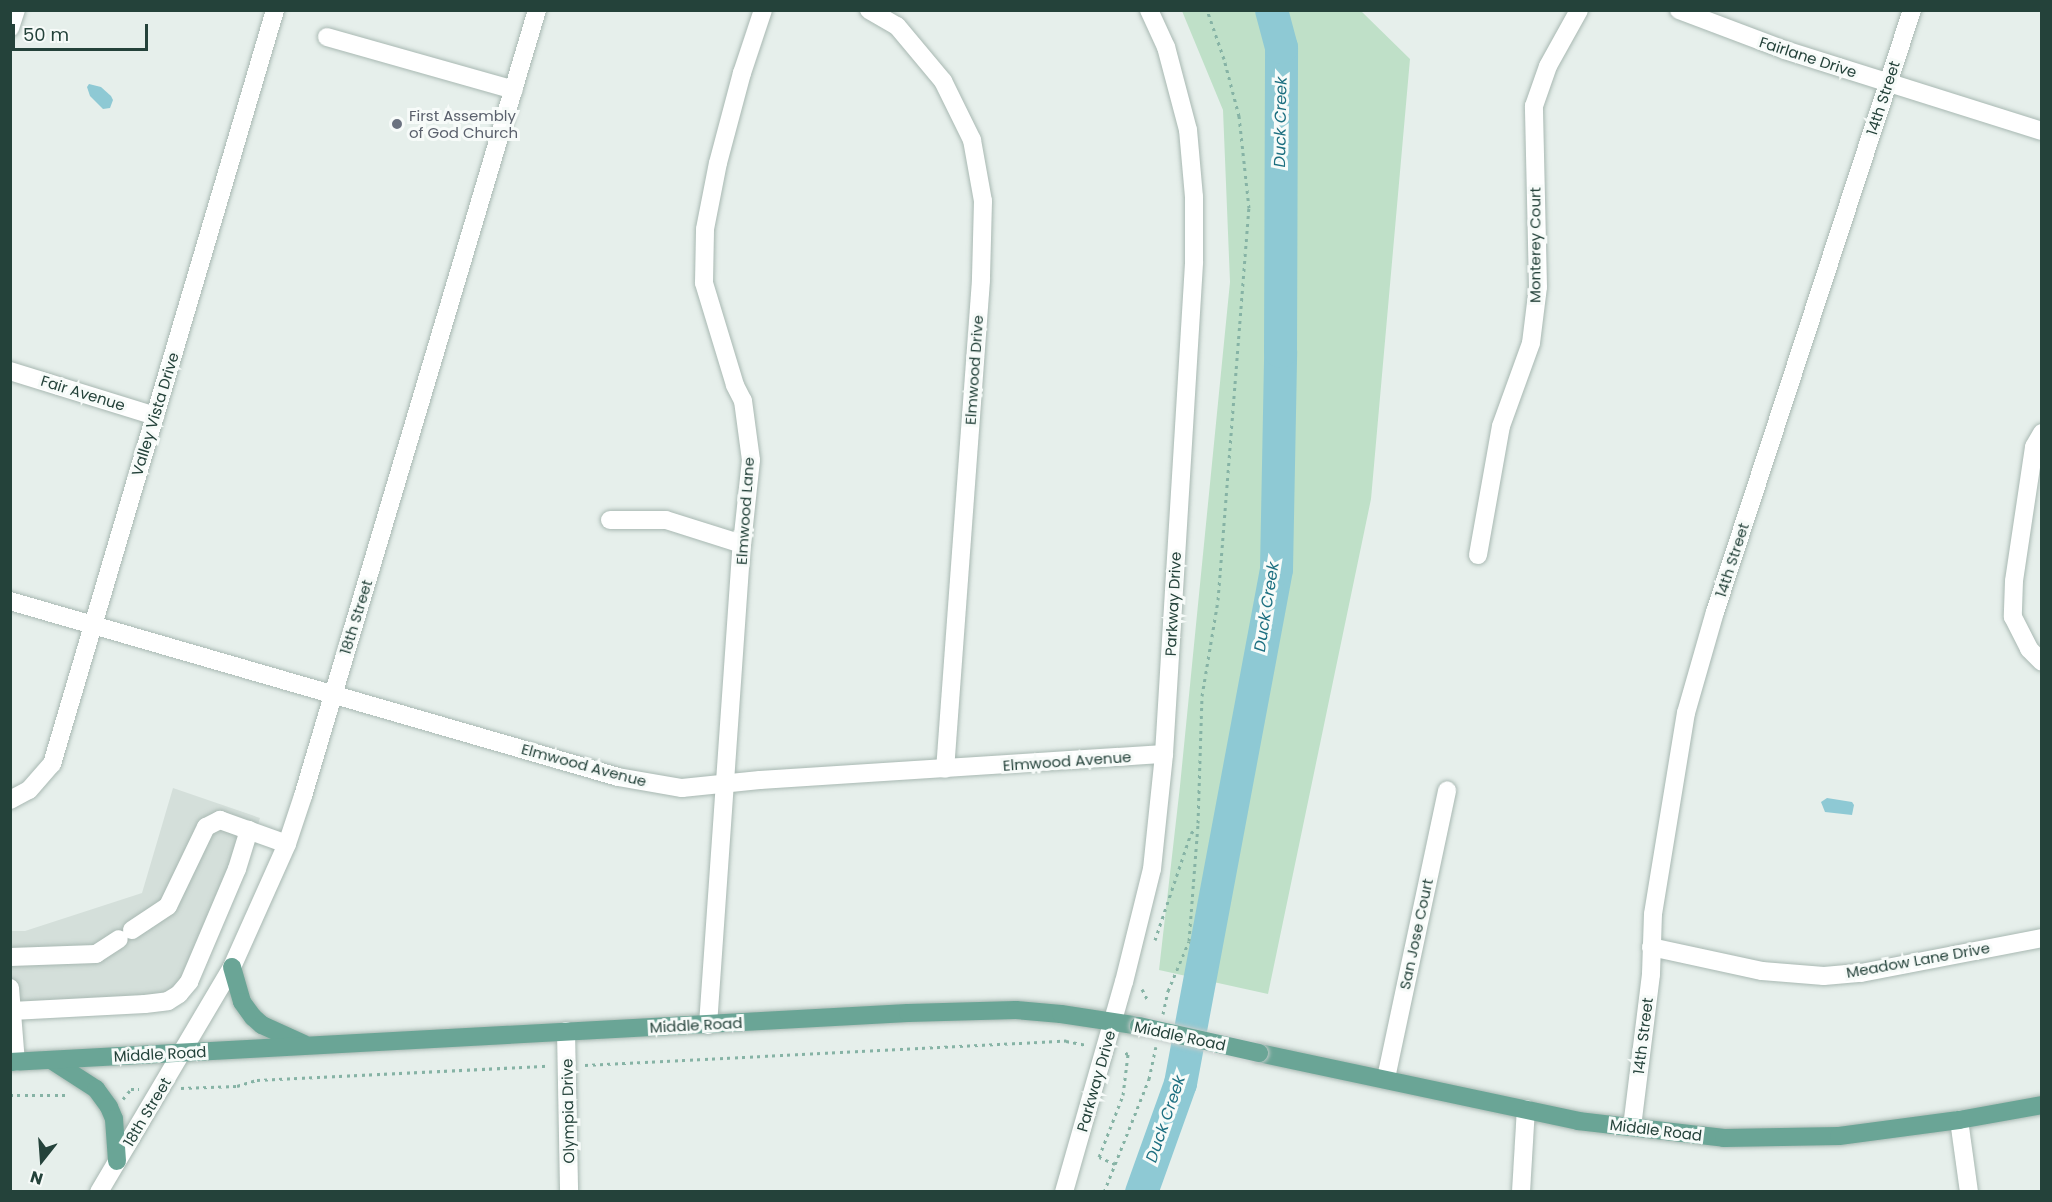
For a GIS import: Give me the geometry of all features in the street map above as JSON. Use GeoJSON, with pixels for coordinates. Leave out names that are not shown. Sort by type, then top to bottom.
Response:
{"type":"FeatureCollection","features":[{"type":"Feature","properties":{"kind":"main road","name":"Middle Road"},"geometry":{"type":"LineString","coordinates":[[232,967],[242,1002],[253,1017],[262,1025],[309,1046]]}},
{"type":"Feature","properties":{"kind":"main road","name":"Middle Road"},"geometry":{"type":"LineString","coordinates":[[13,1062],[908,1013],[1016,1010],[1139,1026],[1578,1121],[1724,1138],[1839,1137],[1959,1120],[2042,1105]]}},
{"type":"Feature","properties":{"kind":"main road"},"geometry":{"type":"LineString","coordinates":[[51,1060],[96,1089],[109,1107],[114,1119],[117,1161]]}},
{"type":"Feature","properties":{"kind":"street"},"geometry":{"type":"LineString","coordinates":[[10,28],[16,10]]}},
{"type":"Feature","properties":{"kind":"street","name":"Valley Vista Drive"},"geometry":{"type":"LineString","coordinates":[[10,800],[28,790],[52,764],[275,10]]}},
{"type":"Feature","properties":{"kind":"street","name":"18th Street"},"geometry":{"type":"LineString","coordinates":[[99,1191],[232,967],[287,844],[537,10]]}},
{"type":"Feature","properties":{"kind":"street","name":"Elmwood Lane"},"geometry":{"type":"LineString","coordinates":[[708,1025],[742,544],[751,460],[743,401],[735,385],[704,283],[705,229],[730,118],[763,10]]}},
{"type":"Feature","properties":{"kind":"street","name":"Elmwood Drive"},"geometry":{"type":"LineString","coordinates":[[869,10],[897,26],[943,81],[972,140],[983,201],[981,280],[945,769]]}},
{"type":"Feature","properties":{"kind":"street","name":"Parkway Drive"},"geometry":{"type":"LineString","coordinates":[[1064,1191],[1113,1022],[1152,869],[1164,754],[1194,262],[1194,197],[1188,130],[1166,47],[1149,10]]}},
{"type":"Feature","properties":{"kind":"street","name":"Monterey Court"},"geometry":{"type":"LineString","coordinates":[[1478,555],[1501,426],[1531,343],[1538,287],[1534,106],[1548,66],[1580,10]]}},
{"type":"Feature","properties":{"kind":"street","name":"Fairlane Drive"},"geometry":{"type":"LineString","coordinates":[[1679,10],[1785,50],[1888,83],[2040,124]]}},
{"type":"Feature","properties":{"kind":"street","name":"14th Street"},"geometry":{"type":"LineString","coordinates":[[1632,1127],[1659,870],[1686,713],[1715,612],[1912,10]]}},
{"type":"Feature","properties":{"kind":"street"},"geometry":{"type":"LineString","coordinates":[[327,37],[513,90]]}},
{"type":"Feature","properties":{"kind":"street","name":"Fair Avenue"},"geometry":{"type":"LineString","coordinates":[[10,371],[154,416]]}},
{"type":"Feature","properties":{"kind":"street"},"geometry":{"type":"LineString","coordinates":[[2042,433],[2034,447],[2013,581],[2013,617],[2029,649],[2042,662]]}},
{"type":"Feature","properties":{"kind":"street"},"geometry":{"type":"LineString","coordinates":[[610,520],[666,520],[742,544]]}},
{"type":"Feature","properties":{"kind":"street","name":"Elmwood Avenue"},"geometry":{"type":"LineString","coordinates":[[10,601],[618,777],[682,788],[1164,754]]}},
{"type":"Feature","properties":{"kind":"street","name":"San Jose Court"},"geometry":{"type":"LineString","coordinates":[[1386,1078],[1447,790]]}},
{"type":"Feature","properties":{"kind":"street"},"geometry":{"type":"LineString","coordinates":[[10,957],[96,954],[168,906],[206,827],[220,820],[287,844]]}},
{"type":"Feature","properties":{"kind":"street"},"geometry":{"type":"LineString","coordinates":[[12,1011],[145,1005],[168,1001],[179,994],[192,974],[237,869],[249,830]]}},
{"type":"Feature","properties":{"kind":"street","name":"Meadow Lane Drive"},"geometry":{"type":"LineString","coordinates":[[1652,947],[1762,970],[1824,976],[1861,973],[2042,938]]}},
{"type":"Feature","properties":{"kind":"street"},"geometry":{"type":"LineString","coordinates":[[10,988],[13,1062]]}},
{"type":"Feature","properties":{"kind":"street","name":"Olympia Drive"},"geometry":{"type":"LineString","coordinates":[[566,1031],[569,1191]]}},
{"type":"Feature","properties":{"kind":"street"},"geometry":{"type":"LineString","coordinates":[[1521,1191],[1526,1109]]}},
{"type":"Feature","properties":{"kind":"street"},"geometry":{"type":"LineString","coordinates":[[1959,1120],[1969,1191]]}},
{"type":"Feature","properties":{"kind":"path"},"geometry":{"type":"LineString","coordinates":[[1161,1022],[1168,991],[1189,941],[1197,828],[1202,696],[1218,600],[1249,208],[1239,116],[1208,10]]}},
{"type":"Feature","properties":{"kind":"path"},"geometry":{"type":"LineString","coordinates":[[1153,944],[1191,833],[1197,828]]}},
{"type":"Feature","properties":{"kind":"path"},"geometry":{"type":"LineString","coordinates":[[1141,982],[1142,993],[1147,999]]}},
{"type":"Feature","properties":{"kind":"path"},"geometry":{"type":"LineString","coordinates":[[581,1065],[1066,1041],[1094,1047]]}},
{"type":"Feature","properties":{"kind":"path"},"geometry":{"type":"LineString","coordinates":[[1104,1191],[1149,1079],[1157,1042]]}},
{"type":"Feature","properties":{"kind":"path"},"geometry":{"type":"LineString","coordinates":[[1115,1164],[1099,1156],[1124,1095],[1128,1054],[1123,1052]]}},
{"type":"Feature","properties":{"kind":"path"},"geometry":{"type":"LineString","coordinates":[[202,1088],[237,1086],[257,1080],[547,1066]]}},
{"type":"Feature","properties":{"kind":"path"},"geometry":{"type":"LineString","coordinates":[[120,1102],[134,1082]]}},
{"type":"Feature","properties":{"kind":"path"},"geometry":{"type":"LineString","coordinates":[[131,1089],[144,1089]]}},
{"type":"Feature","properties":{"kind":"path"},"geometry":{"type":"LineString","coordinates":[[10,1095],[63,1093],[75,1096]]}},
{"type":"Feature","properties":{"kind":"shaded area"},"geometry":{"type":"Polygon","coordinates":[[[173,788],[260,818],[242,879],[189,997],[164,1008],[11,1015],[10,931],[25,931],[142,893],[173,788]]]}},
{"type":"Feature","properties":{"kind":"green space"},"geometry":{"type":"Polygon","coordinates":[[[1182,11],[1361,11],[1410,59],[1371,499],[1268,994],[1159,970],[1180,786],[1230,282],[1223,110],[1182,11]]]}},
{"type":"Feature","properties":{"kind":"water"},"geometry":{"type":"Polygon","coordinates":[[[89,84],[101,87],[111,96],[113,100],[110,108],[103,109],[90,96],[87,87],[89,84]]]}},
{"type":"Feature","properties":{"kind":"water"},"geometry":{"type":"Polygon","coordinates":[[[1827,798],[1852,802],[1854,805],[1852,815],[1825,812],[1821,802],[1827,798]]]}},
{"type":"Feature","properties":{"kind":"waterway","name":"Duck Creek"},"geometry":{"type":"LineString","coordinates":[[1141,1192],[1180,1083],[1276,569],[1280,351],[1281,47],[1271,10]]}},
{"type":"Feature","properties":{"kind":"place","name":"First Assembly of God Church"},"geometry":{"type":"Point","coordinates":[397,124]}}]}
